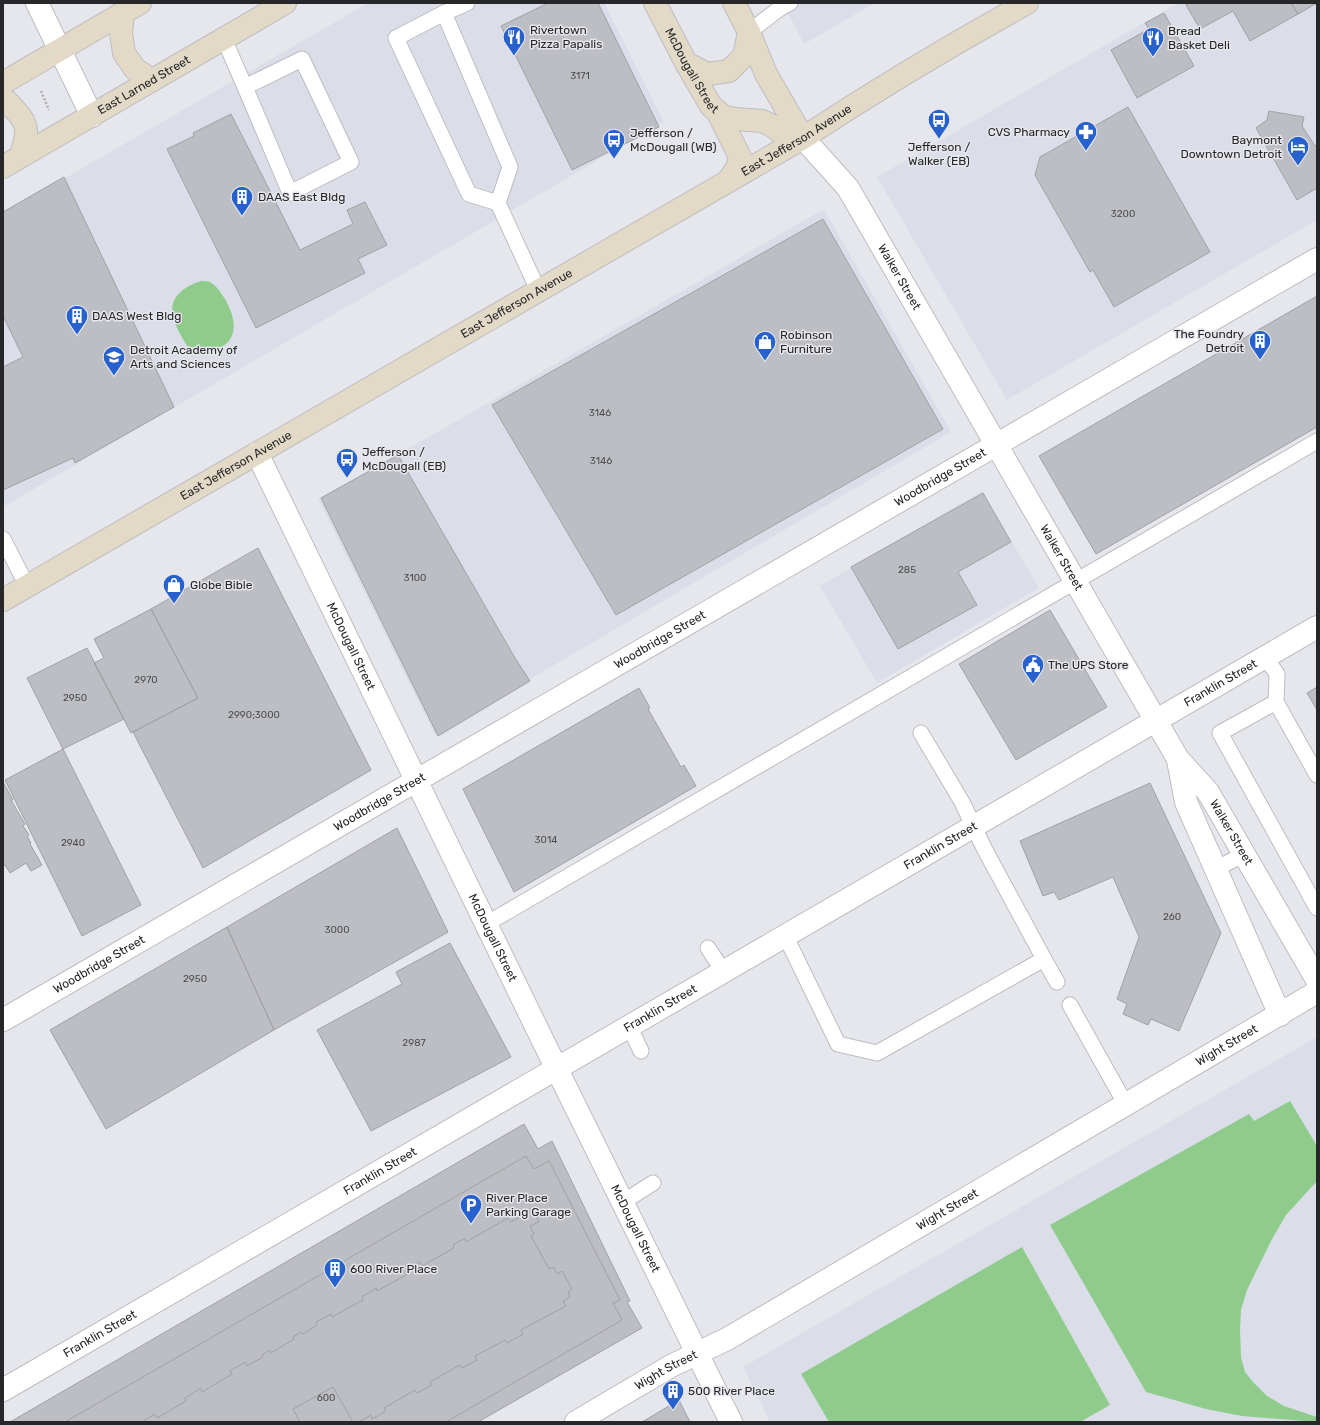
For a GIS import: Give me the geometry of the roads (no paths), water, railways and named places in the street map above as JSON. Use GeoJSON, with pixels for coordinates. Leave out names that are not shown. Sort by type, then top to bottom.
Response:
{"type":"FeatureCollection","features":[{"type":"Feature","properties":{"kind":"main road","name":"East Larned Street"},"geometry":{"type":"LineString","coordinates":[[12,162],[285,3]]}},
{"type":"Feature","properties":{"kind":"main road","name":"McDougall Street"},"geometry":{"type":"LineString","coordinates":[[655,3],[686,63],[711,106],[718,113],[724,117],[762,121],[782,133],[803,138]]}},
{"type":"Feature","properties":{"kind":"main road"},"geometry":{"type":"LineString","coordinates":[[734,3],[749,32],[766,74],[803,138]]}},
{"type":"Feature","properties":{"kind":"main road","name":"East Jefferson Avenue"},"geometry":{"type":"LineString","coordinates":[[3,600],[803,138],[837,115],[968,36],[1027,3]]}},
{"type":"Feature","properties":{"kind":"main road"},"geometry":{"type":"LineString","coordinates":[[3,82],[132,8]]}},
{"type":"Feature","properties":{"kind":"main road"},"geometry":{"type":"LineString","coordinates":[[132,8],[121,34],[124,52],[135,69],[152,80]]}},
{"type":"Feature","properties":{"kind":"main road"},"geometry":{"type":"LineString","coordinates":[[686,63],[707,74],[729,71],[744,56],[749,32]]}},
{"type":"Feature","properties":{"kind":"main road"},"geometry":{"type":"LineString","coordinates":[[3,99],[7,101],[23,118],[27,137],[12,162]]}},
{"type":"Feature","properties":{"kind":"main road"},"geometry":{"type":"LineString","coordinates":[[718,113],[740,157],[737,168],[728,181]]}},
{"type":"Feature","properties":{"kind":"street"},"geometry":{"type":"LineString","coordinates":[[37,3],[92,116]]}},
{"type":"Feature","properties":{"kind":"street","name":"Walker Street"},"geometry":{"type":"LineString","coordinates":[[803,138],[848,188],[1178,759],[1208,792],[1317,980]]}},
{"type":"Feature","properties":{"kind":"street","name":"Woodbridge Street"},"geometry":{"type":"LineString","coordinates":[[3,1020],[1317,259]]}},
{"type":"Feature","properties":{"kind":"street","name":"McDougall Street"},"geometry":{"type":"LineString","coordinates":[[257,453],[556,1068],[731,1422]]}},
{"type":"Feature","properties":{"kind":"street","name":"Franklin Street"},"geometry":{"type":"LineString","coordinates":[[3,1390],[1317,627]]}},
{"type":"Feature","properties":{"kind":"street"},"geometry":{"type":"LineString","coordinates":[[1178,759],[1186,802],[1280,1015]]}},
{"type":"Feature","properties":{"kind":"street","name":"Wight Street"},"geometry":{"type":"LineString","coordinates":[[576,1422],[672,1366],[727,1339],[1317,992]]}},
{"type":"Feature","properties":{"kind":"lane"},"geometry":{"type":"LineString","coordinates":[[467,3],[396,38],[469,194],[498,203]]}},
{"type":"Feature","properties":{"kind":"lane"},"geometry":{"type":"LineString","coordinates":[[749,32],[779,9],[790,3]]}},
{"type":"Feature","properties":{"kind":"lane"},"geometry":{"type":"LineString","coordinates":[[444,14],[510,167],[498,203],[538,290]]}},
{"type":"Feature","properties":{"kind":"lane"},"geometry":{"type":"LineString","coordinates":[[224,39],[290,193],[351,162],[302,59],[245,87]]}},
{"type":"Feature","properties":{"kind":"lane"},"geometry":{"type":"LineString","coordinates":[[486,924],[1317,441]]}},
{"type":"Feature","properties":{"kind":"lane"},"geometry":{"type":"LineString","coordinates":[[3,539],[27,586]]}},
{"type":"Feature","properties":{"kind":"lane"},"geometry":{"type":"LineString","coordinates":[[1265,657],[1277,674],[1276,702],[1317,775]]}},
{"type":"Feature","properties":{"kind":"lane"},"geometry":{"type":"LineString","coordinates":[[1276,702],[1220,733],[1317,908]]}},
{"type":"Feature","properties":{"kind":"lane"},"geometry":{"type":"LineString","coordinates":[[921,733],[962,802],[973,826],[1057,982]]}},
{"type":"Feature","properties":{"kind":"lane"},"geometry":{"type":"LineString","coordinates":[[1216,869],[1244,854]]}},
{"type":"Feature","properties":{"kind":"lane"},"geometry":{"type":"LineString","coordinates":[[785,935],[838,1044],[877,1053],[1044,959]]}},
{"type":"Feature","properties":{"kind":"lane"},"geometry":{"type":"LineString","coordinates":[[708,948],[723,971]]}},
{"type":"Feature","properties":{"kind":"lane"},"geometry":{"type":"LineString","coordinates":[[1070,1005],[1126,1105]]}},
{"type":"Feature","properties":{"kind":"lane"},"geometry":{"type":"LineString","coordinates":[[629,1026],[641,1051]]}},
{"type":"Feature","properties":{"kind":"lane"},"geometry":{"type":"LineString","coordinates":[[622,1202],[653,1184]]}},
{"type":"Feature","properties":{"kind":"place","name":"Rivertown Pizza Papalis"},"geometry":{"type":"Point","coordinates":[514,56]}},
{"type":"Feature","properties":{"kind":"place","name":"Bread Basket Deli"},"geometry":{"type":"Point","coordinates":[1153,58]}},
{"type":"Feature","properties":{"kind":"place","name":"Jefferson / Walker (EB)"},"geometry":{"type":"Point","coordinates":[939,140]}},
{"type":"Feature","properties":{"kind":"place","name":"CVS Pharmacy"},"geometry":{"type":"Point","coordinates":[1086,152]}},
{"type":"Feature","properties":{"kind":"place","name":"Jefferson / McDougall (WB)"},"geometry":{"type":"Point","coordinates":[614,160]}},
{"type":"Feature","properties":{"kind":"place","name":"Baymont Downtown Detroit"},"geometry":{"type":"Point","coordinates":[1298,166]}},
{"type":"Feature","properties":{"kind":"place","name":"DAAS East Bldg"},"geometry":{"type":"Point","coordinates":[242,216]}},
{"type":"Feature","properties":{"kind":"place","name":"DAAS West Bldg"},"geometry":{"type":"Point","coordinates":[77,336]}},
{"type":"Feature","properties":{"kind":"place","name":"The Foundry Detroit"},"geometry":{"type":"Point","coordinates":[1260,360]}},
{"type":"Feature","properties":{"kind":"place","name":"Robinson Furniture"},"geometry":{"type":"Point","coordinates":[765,362]}},
{"type":"Feature","properties":{"kind":"place","name":"Detroit Academy of Arts and Sciences"},"geometry":{"type":"Point","coordinates":[114,376]}},
{"type":"Feature","properties":{"kind":"place","name":"Jefferson / McDougall (EB)"},"geometry":{"type":"Point","coordinates":[347,478]}},
{"type":"Feature","properties":{"kind":"place","name":"Globe Bible"},"geometry":{"type":"Point","coordinates":[174,604]}},
{"type":"Feature","properties":{"kind":"place","name":"The UPS Store"},"geometry":{"type":"Point","coordinates":[1033,684]}},
{"type":"Feature","properties":{"kind":"place","name":"River Place Parking Garage"},"geometry":{"type":"Point","coordinates":[471,1224]}},
{"type":"Feature","properties":{"kind":"place","name":"600 River Place"},"geometry":{"type":"Point","coordinates":[335,1288]}},
{"type":"Feature","properties":{"kind":"place","name":"500 River Place"},"geometry":{"type":"Point","coordinates":[673,1410]}}]}
